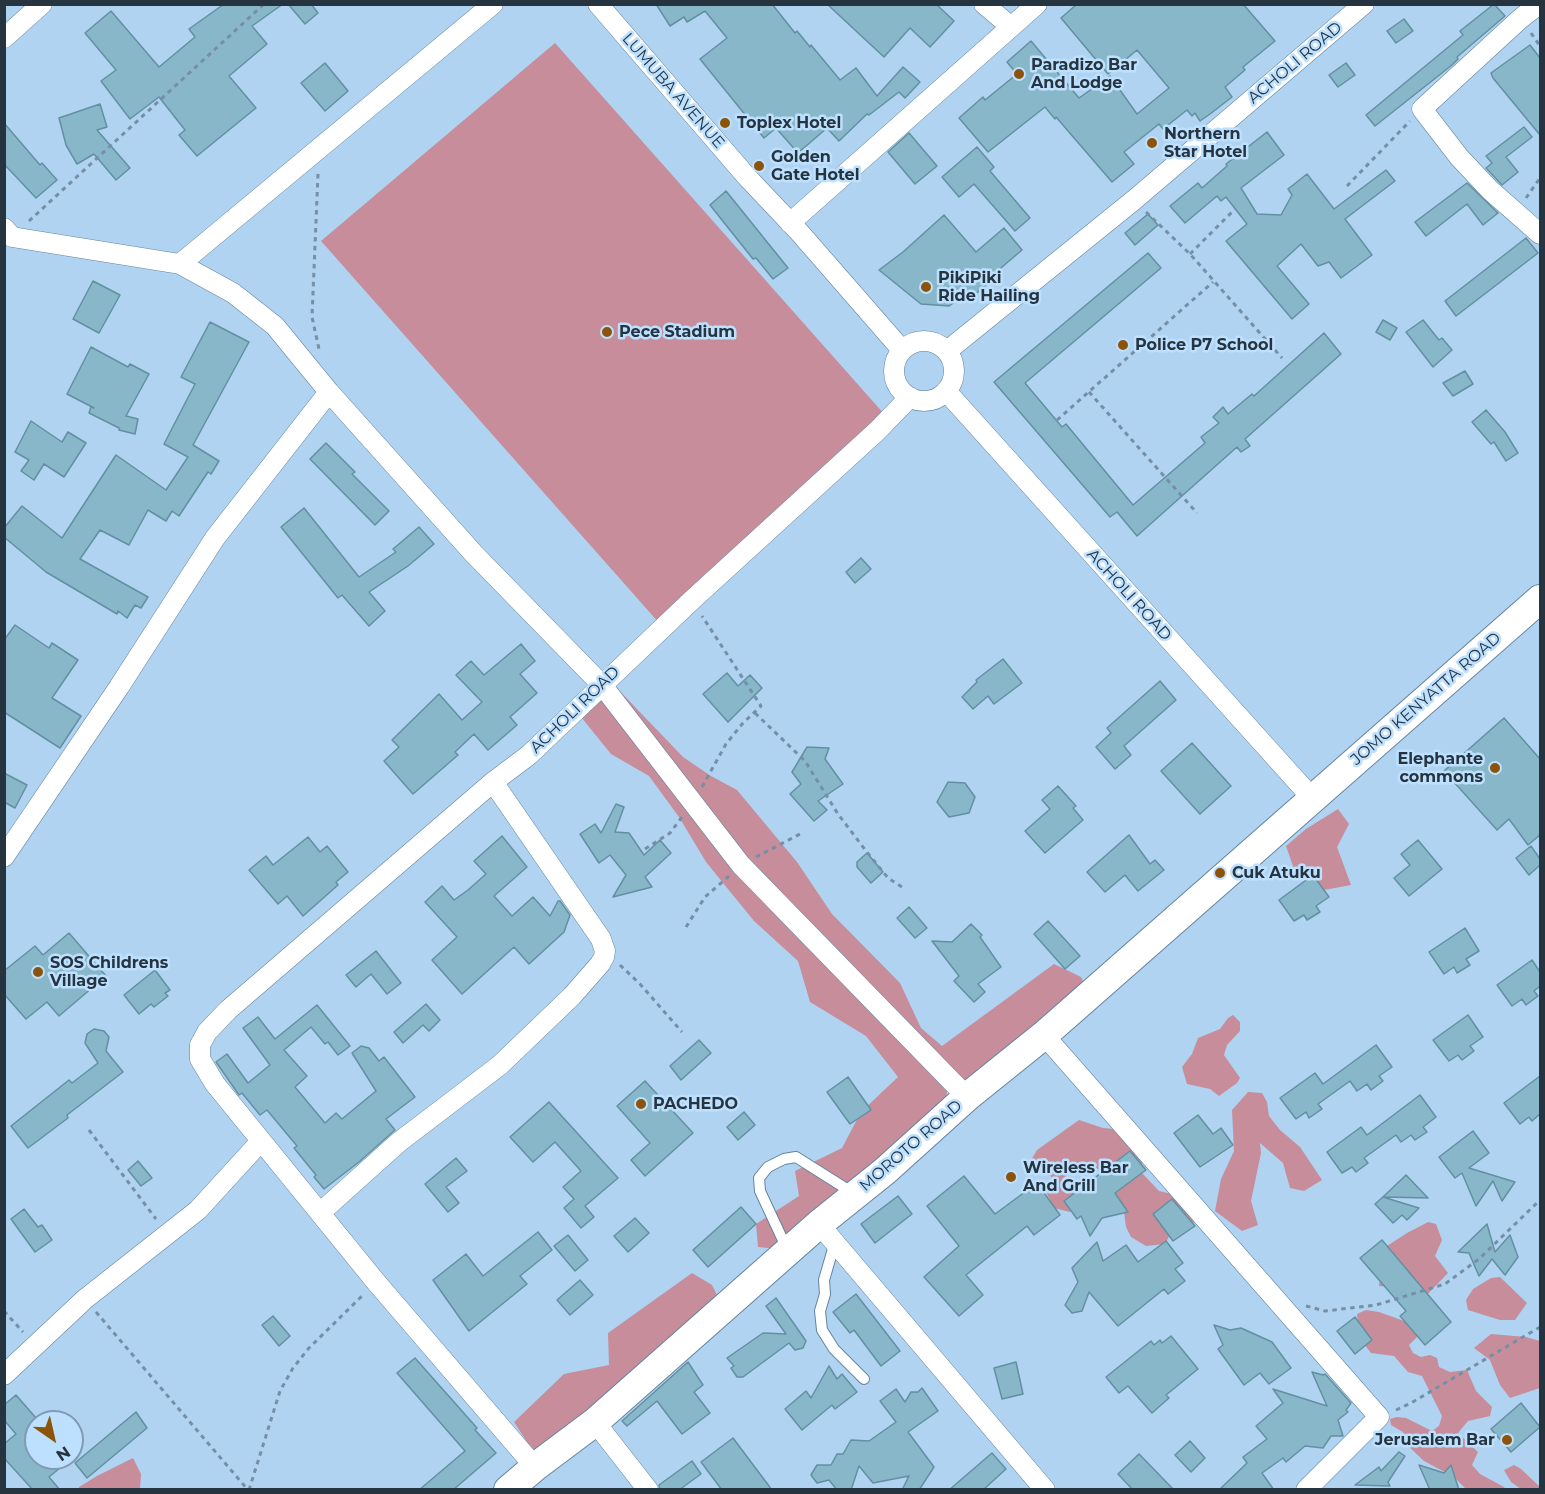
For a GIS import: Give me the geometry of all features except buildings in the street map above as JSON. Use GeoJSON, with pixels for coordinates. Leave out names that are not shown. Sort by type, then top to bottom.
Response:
{"type":"FeatureCollection","features":[{"type":"Feature","properties":{"kind":"main road","name":"JOMO KENYATTA ROAD"},"geometry":{"type":"LineString","coordinates":[[1312,798],[1540,599]]}},
{"type":"Feature","properties":{"kind":"main road","name":"MOROTO ROAD"},"geometry":{"type":"LineString","coordinates":[[508,1490],[595,1422],[788,1251],[827,1233],[856,1194],[967,1097],[1044,1035],[1312,798]]}},
{"type":"Feature","properties":{"kind":"street"},"geometry":{"type":"LineString","coordinates":[[4,38],[42,4]]}},
{"type":"Feature","properties":{"kind":"street"},"geometry":{"type":"LineString","coordinates":[[180,264],[493,4]]}},
{"type":"Feature","properties":{"kind":"street","name":"LUMUBA AVENUE"},"geometry":{"type":"LineString","coordinates":[[598,4],[747,177],[790,223]]}},
{"type":"Feature","properties":{"kind":"street"},"geometry":{"type":"LineString","coordinates":[[984,4],[1011,27]]}},
{"type":"Feature","properties":{"kind":"street"},"geometry":{"type":"LineString","coordinates":[[902,350],[790,223],[1037,4]]}},
{"type":"Feature","properties":{"kind":"street","name":"ACHOLI ROAD"},"geometry":{"type":"LineString","coordinates":[[947,351],[1134,200],[1364,4]]}},
{"type":"Feature","properties":{"kind":"street"},"geometry":{"type":"LineString","coordinates":[[1539,4],[1422,110],[1459,157],[1514,212],[1540,234]]}},
{"type":"Feature","properties":{"kind":"street"},"geometry":{"type":"LineString","coordinates":[[7,239],[180,264],[233,293],[276,326],[329,392],[474,554],[602,685],[741,865],[967,1097]]}},
{"type":"Feature","properties":{"kind":"street"},"geometry":{"type":"LineString","coordinates":[[925,340],[941,345],[947,351],[955,371],[954,378],[946,391],[926,401],[904,393],[895,380],[895,364],[902,350],[916,341],[925,340]]}},
{"type":"Feature","properties":{"kind":"street","name":"ACHOLI ROAD"},"geometry":{"type":"LineString","coordinates":[[946,391],[1312,798]]}},
{"type":"Feature","properties":{"kind":"street"},"geometry":{"type":"LineString","coordinates":[[4,857],[119,687],[215,538],[329,392]]}},
{"type":"Feature","properties":{"kind":"street","name":"ACHOLI ROAD"},"geometry":{"type":"LineString","coordinates":[[261,1141],[215,1084],[200,1059],[200,1045],[207,1032],[228,1010],[493,782],[529,755],[692,600],[877,431],[910,397]]}},
{"type":"Feature","properties":{"kind":"street"},"geometry":{"type":"LineString","coordinates":[[321,1212],[399,1142],[501,1065],[572,996],[600,964],[605,951],[601,939],[493,782]]}},
{"type":"Feature","properties":{"kind":"street"},"geometry":{"type":"LineString","coordinates":[[1044,1035],[1379,1417],[1306,1490]]}},
{"type":"Feature","properties":{"kind":"street"},"geometry":{"type":"LineString","coordinates":[[4,1375],[85,1299],[198,1210],[261,1141],[376,1282],[535,1467]]}},
{"type":"Feature","properties":{"kind":"street"},"geometry":{"type":"LineString","coordinates":[[827,1233],[1045,1490]]}},
{"type":"Feature","properties":{"kind":"street"},"geometry":{"type":"LineString","coordinates":[[595,1422],[648,1490]]}},
{"type":"Feature","properties":{"kind":"lane"},"geometry":{"type":"LineString","coordinates":[[788,1251],[760,1191],[759,1178],[768,1167],[784,1158],[796,1157],[856,1194]]}},
{"type":"Feature","properties":{"kind":"lane"},"geometry":{"type":"LineString","coordinates":[[827,1233],[825,1294],[820,1311],[822,1330],[834,1349],[864,1379]]}},
{"type":"Feature","properties":{"kind":"path"},"geometry":{"type":"LineString","coordinates":[[7,239],[264,4]]}},
{"type":"Feature","properties":{"kind":"path"},"geometry":{"type":"LineString","coordinates":[[1347,186],[1422,110]]}},
{"type":"Feature","properties":{"kind":"path"},"geometry":{"type":"LineString","coordinates":[[319,148],[312,317],[319,350]]}},
{"type":"Feature","properties":{"kind":"path"},"geometry":{"type":"LineString","coordinates":[[1514,212],[1540,178]]}},
{"type":"Feature","properties":{"kind":"path"},"geometry":{"type":"LineString","coordinates":[[1134,200],[1190,254],[1281,358]]}},
{"type":"Feature","properties":{"kind":"path"},"geometry":{"type":"LineString","coordinates":[[1190,254],[1235,208]]}},
{"type":"Feature","properties":{"kind":"path"},"geometry":{"type":"LineString","coordinates":[[1057,420],[1214,282]]}},
{"type":"Feature","properties":{"kind":"path"},"geometry":{"type":"LineString","coordinates":[[1089,392],[1197,513]]}},
{"type":"Feature","properties":{"kind":"path"},"geometry":{"type":"LineString","coordinates":[[645,849],[670,833],[693,803],[726,744],[743,723],[762,706],[692,600]]}},
{"type":"Feature","properties":{"kind":"path"},"geometry":{"type":"LineString","coordinates":[[755,713],[806,761],[838,814],[863,847],[888,878],[905,889]]}},
{"type":"Feature","properties":{"kind":"path"},"geometry":{"type":"LineString","coordinates":[[605,951],[640,984],[682,1032]]}},
{"type":"Feature","properties":{"kind":"path"},"geometry":{"type":"LineString","coordinates":[[89,1130],[168,1235]]}},
{"type":"Feature","properties":{"kind":"path"},"geometry":{"type":"LineString","coordinates":[[1275,1298],[1325,1311],[1376,1305],[1445,1284],[1479,1259],[1540,1200]]}},
{"type":"Feature","properties":{"kind":"path"},"geometry":{"type":"LineString","coordinates":[[248,1490],[280,1391],[293,1368],[309,1348],[376,1282]]}},
{"type":"Feature","properties":{"kind":"path"},"geometry":{"type":"LineString","coordinates":[[85,1299],[248,1490]]}},
{"type":"Feature","properties":{"kind":"path"},"geometry":{"type":"LineString","coordinates":[[4,1311],[36,1346]]}},
{"type":"Feature","properties":{"kind":"path"},"geometry":{"type":"LineString","coordinates":[[1379,1417],[1411,1403],[1540,1327]]}},
{"type":"Feature","properties":{"kind":"shaded area","name":"Pece Stadium"},"geometry":{"type":"Polygon","coordinates":[[[555,43],[893,424],[660,624],[321,241],[555,43]]]}},
{"type":"Feature","properties":{"kind":"shaded area"},"geometry":{"type":"Polygon","coordinates":[[[612,683],[683,757],[737,790],[797,862],[832,914],[900,983],[921,1028],[942,1046],[1054,964],[1081,977],[1090,997],[988,1076],[947,1091],[945,1110],[778,1249],[758,1247],[756,1224],[799,1196],[795,1171],[842,1148],[861,1112],[898,1077],[866,1036],[810,1002],[798,961],[754,921],[706,862],[679,817],[649,776],[611,754],[577,712],[612,683]]]}},
{"type":"Feature","properties":{"kind":"shaded area"},"geometry":{"type":"Polygon","coordinates":[[[1338,809],[1349,824],[1337,847],[1351,885],[1324,890],[1294,869],[1286,846],[1306,829],[1338,809]]]}},
{"type":"Feature","properties":{"kind":"shaded area"},"geometry":{"type":"Polygon","coordinates":[[[1233,1015],[1240,1022],[1240,1031],[1227,1045],[1224,1055],[1240,1078],[1237,1083],[1219,1096],[1210,1089],[1187,1084],[1182,1067],[1192,1054],[1198,1038],[1220,1029],[1233,1015]]]}},
{"type":"Feature","properties":{"kind":"shaded area"},"geometry":{"type":"Polygon","coordinates":[[[1248,1092],[1262,1093],[1267,1102],[1269,1116],[1280,1130],[1300,1147],[1322,1180],[1304,1191],[1290,1188],[1283,1163],[1260,1143],[1261,1153],[1251,1201],[1258,1225],[1242,1231],[1215,1211],[1221,1179],[1234,1151],[1232,1110],[1248,1092]]]}},
{"type":"Feature","properties":{"kind":"shaded area"},"geometry":{"type":"Polygon","coordinates":[[[1079,1120],[1114,1129],[1142,1159],[1142,1173],[1159,1191],[1172,1194],[1199,1224],[1192,1222],[1173,1229],[1165,1244],[1146,1246],[1131,1237],[1126,1227],[1124,1212],[1104,1174],[1091,1164],[1080,1165],[1062,1179],[1067,1190],[1076,1192],[1080,1203],[1070,1212],[1054,1208],[1047,1194],[1054,1179],[1045,1172],[1028,1165],[1037,1150],[1079,1120]]]}},
{"type":"Feature","properties":{"kind":"shaded area"},"geometry":{"type":"Polygon","coordinates":[[[1428,1222],[1436,1224],[1442,1240],[1435,1256],[1448,1273],[1424,1298],[1393,1287],[1379,1286],[1380,1274],[1376,1253],[1428,1222]]]}},
{"type":"Feature","properties":{"kind":"shaded area"},"geometry":{"type":"Polygon","coordinates":[[[692,1273],[712,1285],[723,1307],[538,1459],[514,1422],[564,1374],[609,1365],[608,1333],[692,1273]]]}},
{"type":"Feature","properties":{"kind":"shaded area"},"geometry":{"type":"Polygon","coordinates":[[[1500,1277],[1527,1303],[1515,1320],[1500,1320],[1468,1310],[1466,1300],[1473,1289],[1491,1278],[1500,1277]]]}},
{"type":"Feature","properties":{"kind":"shaded area"},"geometry":{"type":"Polygon","coordinates":[[[1366,1310],[1407,1322],[1418,1336],[1409,1345],[1413,1353],[1421,1357],[1430,1355],[1437,1358],[1439,1367],[1450,1372],[1467,1370],[1476,1391],[1492,1407],[1490,1416],[1468,1421],[1458,1433],[1478,1452],[1472,1465],[1480,1474],[1505,1489],[1466,1489],[1454,1477],[1424,1461],[1406,1444],[1403,1432],[1391,1425],[1390,1419],[1406,1418],[1432,1431],[1439,1426],[1442,1416],[1422,1376],[1408,1372],[1394,1356],[1371,1353],[1360,1339],[1357,1314],[1366,1310]]]}},
{"type":"Feature","properties":{"kind":"shaded area"},"geometry":{"type":"Polygon","coordinates":[[[1491,1334],[1526,1337],[1540,1341],[1540,1388],[1510,1398],[1500,1385],[1490,1360],[1474,1348],[1491,1334]]]}},
{"type":"Feature","properties":{"kind":"shaded area"},"geometry":{"type":"Polygon","coordinates":[[[133,1458],[141,1474],[140,1489],[79,1489],[97,1476],[133,1458]]]}},
{"type":"Feature","properties":{"kind":"shaded area"},"geometry":{"type":"Polygon","coordinates":[[[1514,1465],[1521,1469],[1540,1489],[1521,1489],[1511,1482],[1504,1470],[1514,1465]]]}},
{"type":"Feature","properties":{"kind":"place","name":"Paradizo Bar And Lodge"},"geometry":{"type":"Point","coordinates":[1019,74]}},
{"type":"Feature","properties":{"kind":"place","name":"Toplex Hotel"},"geometry":{"type":"Point","coordinates":[725,123]}},
{"type":"Feature","properties":{"kind":"place","name":"Northern Star Hotel"},"geometry":{"type":"Point","coordinates":[1152,143]}},
{"type":"Feature","properties":{"kind":"place","name":"Golden Gate Hotel"},"geometry":{"type":"Point","coordinates":[759,166]}},
{"type":"Feature","properties":{"kind":"place","name":"PikiPiki Ride Hailing"},"geometry":{"type":"Point","coordinates":[926,287]}},
{"type":"Feature","properties":{"kind":"place","name":"Pece Stadium"},"geometry":{"type":"Point","coordinates":[607,332]}},
{"type":"Feature","properties":{"kind":"place","name":"Police P7 School"},"geometry":{"type":"Point","coordinates":[1123,345]}},
{"type":"Feature","properties":{"kind":"place","name":"Elephante commons"},"geometry":{"type":"Point","coordinates":[1495,768]}},
{"type":"Feature","properties":{"kind":"place","name":"Cuk Atuku"},"geometry":{"type":"Point","coordinates":[1220,873]}},
{"type":"Feature","properties":{"kind":"place","name":"SOS Childrens Village"},"geometry":{"type":"Point","coordinates":[38,972]}},
{"type":"Feature","properties":{"kind":"place","name":"PACHEDO"},"geometry":{"type":"Point","coordinates":[641,1104]}},
{"type":"Feature","properties":{"kind":"place","name":"Wireless Bar And Grill"},"geometry":{"type":"Point","coordinates":[1011,1177]}},
{"type":"Feature","properties":{"kind":"place","name":"Jerusalem Bar"},"geometry":{"type":"Point","coordinates":[1507,1440]}}]}
